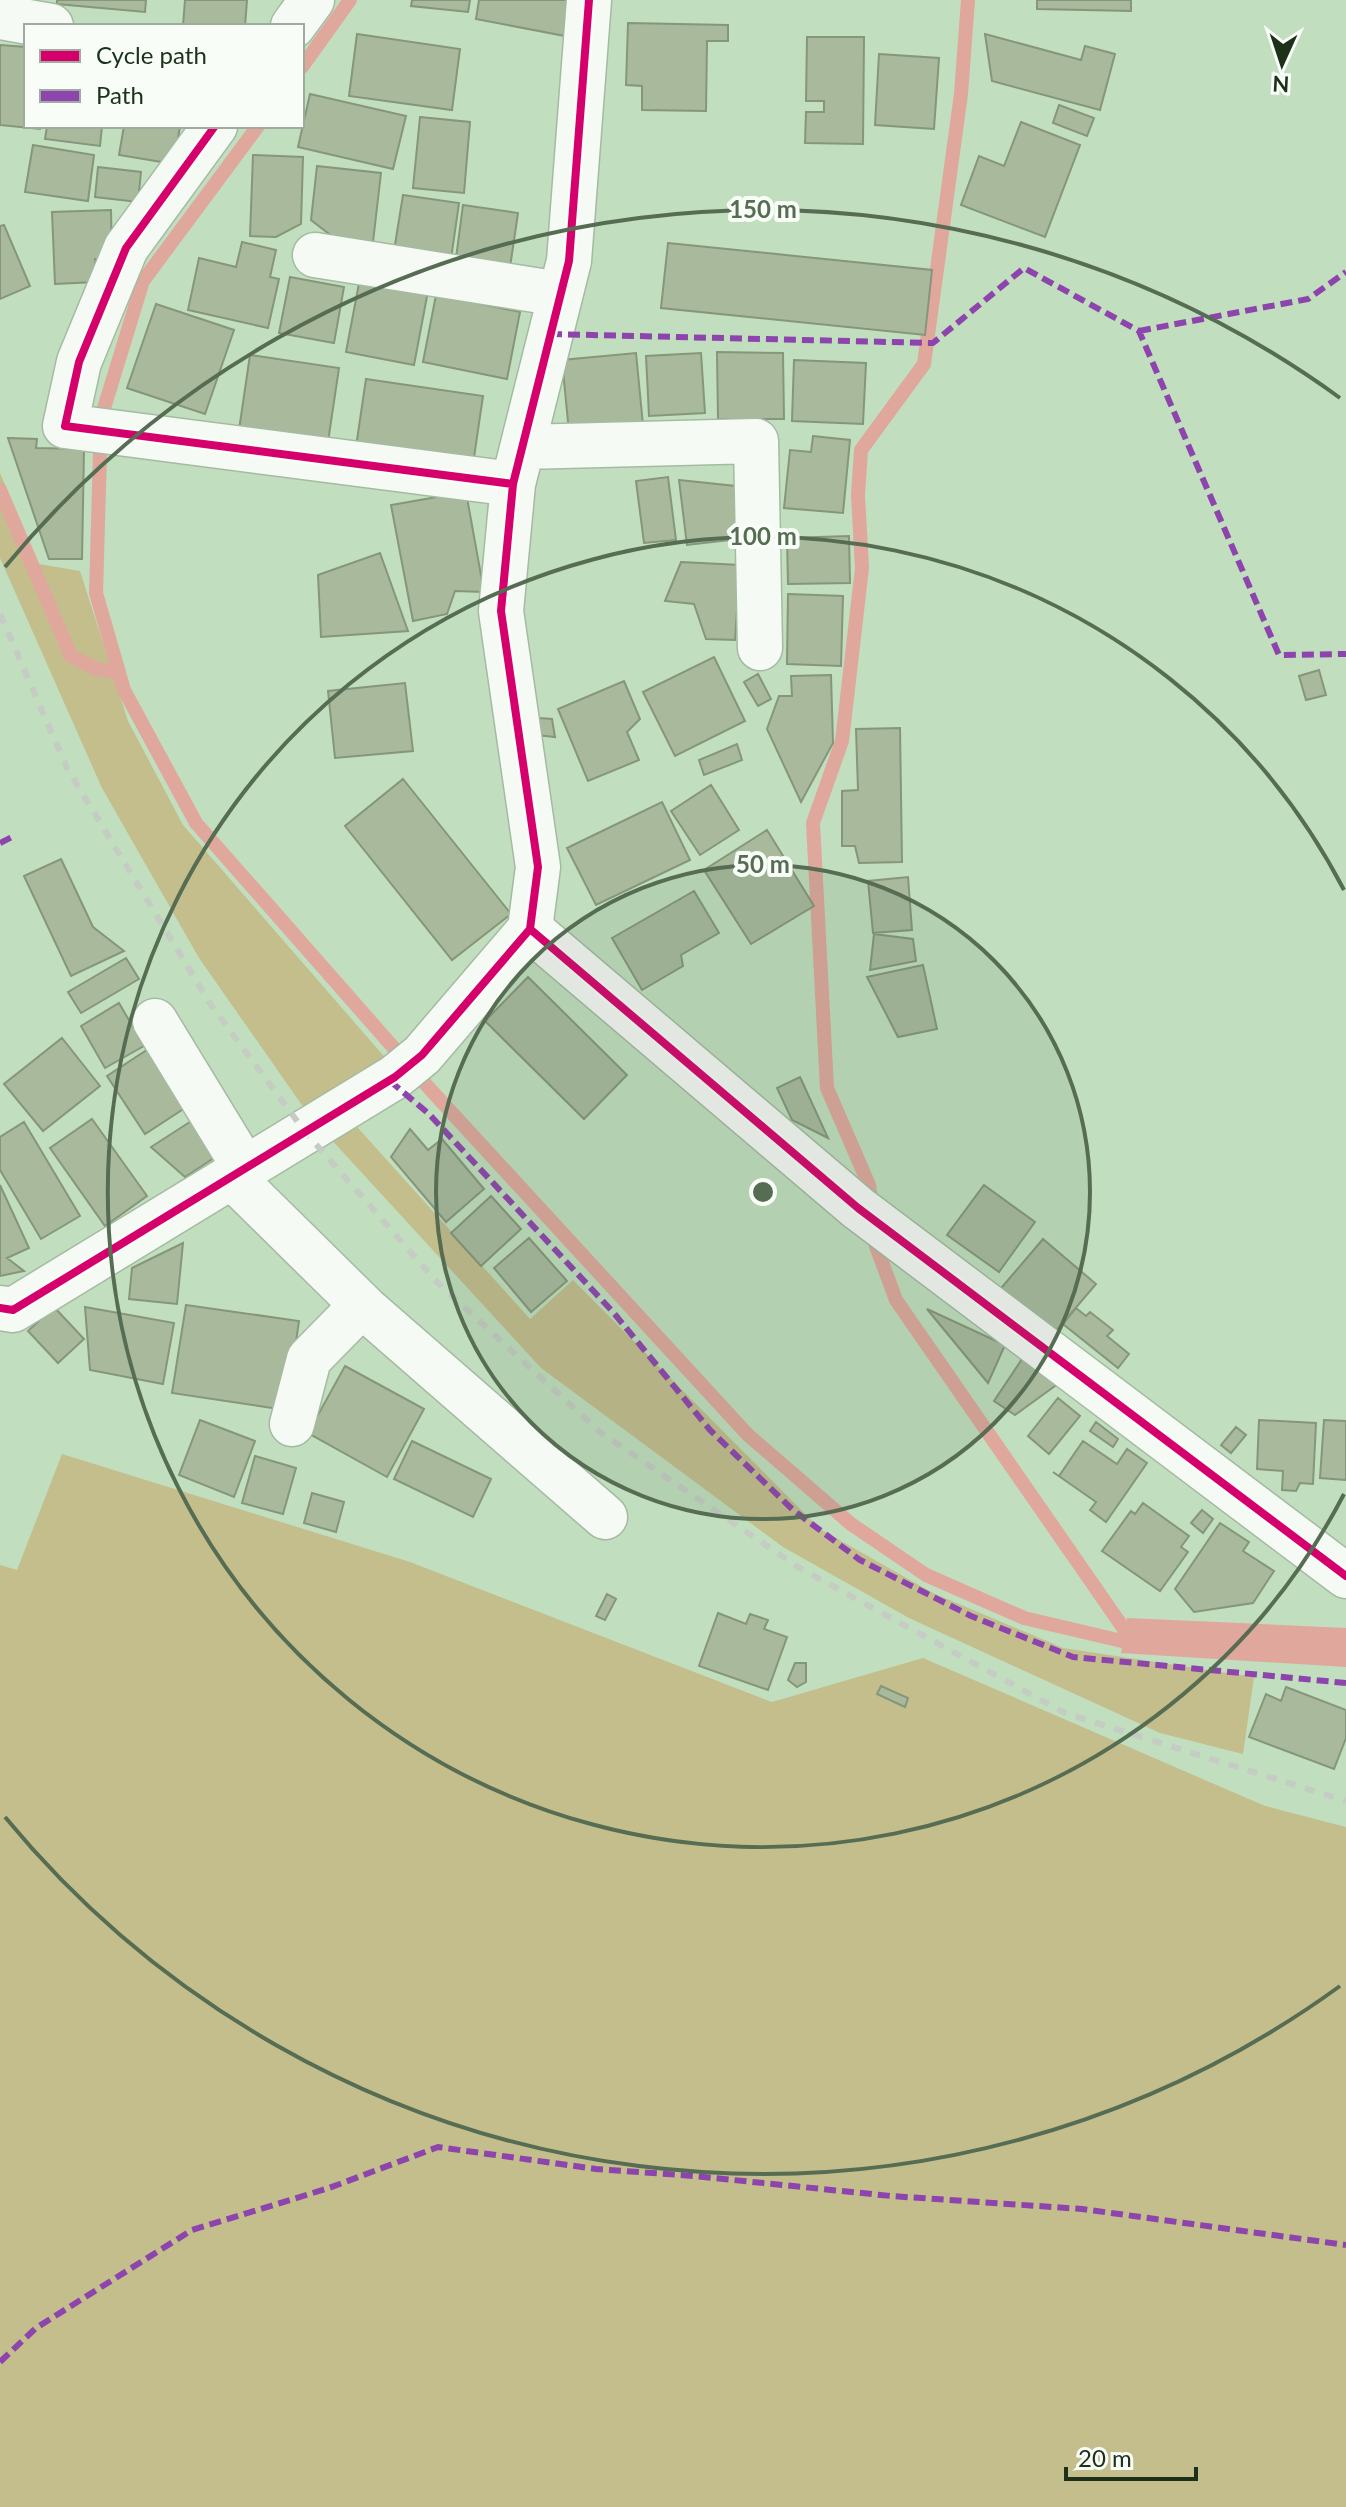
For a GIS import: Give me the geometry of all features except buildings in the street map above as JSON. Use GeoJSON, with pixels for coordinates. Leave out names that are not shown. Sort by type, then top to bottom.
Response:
{"type":"FeatureCollection","features":[{"type":"Feature","properties":{"kind":"street"},"geometry":{"type":"LineString","coordinates":[[294,24],[312,0]]}},
{"type":"Feature","properties":{"kind":"street"},"geometry":{"type":"LineString","coordinates":[[0,1308],[13,1310],[240,1174],[409,1066],[530,929],[538,867],[501,611],[518,465],[569,261],[589,0]]}},
{"type":"Feature","properties":{"kind":"street"},"geometry":{"type":"LineString","coordinates":[[0,17],[40,24]]}},
{"type":"Feature","properties":{"kind":"street"},"geometry":{"type":"LineString","coordinates":[[214,128],[126,248],[79,362],[65,426],[120,434],[518,465],[756,441],[760,648]]}},
{"type":"Feature","properties":{"kind":"street"},"geometry":{"type":"LineString","coordinates":[[315,255],[560,294]]}},
{"type":"Feature","properties":{"kind":"street"},"geometry":{"type":"LineString","coordinates":[[530,929],[858,1208],[1346,1576]]}},
{"type":"Feature","properties":{"kind":"street"},"geometry":{"type":"LineString","coordinates":[[155,1021],[240,1174],[362,1305],[605,1517]]}},
{"type":"Feature","properties":{"kind":"street"},"geometry":{"type":"LineString","coordinates":[[292,1424],[309,1359],[362,1305]]}},
{"type":"Feature","properties":{"kind":"shaded area"},"geometry":{"type":"Polygon","coordinates":[[[0,473],[39,564],[80,571],[128,721],[183,825],[388,1061],[311,1118],[199,958],[102,788],[0,558],[0,473]]]}},
{"type":"Feature","properties":{"kind":"shaded area"},"geometry":{"type":"Polygon","coordinates":[[[349,1118],[530,1319],[573,1280],[820,1529],[933,1593],[1063,1648],[1254,1677],[1243,1754],[1160,1733],[909,1618],[783,1547],[541,1368],[329,1137],[349,1118]]]}},
{"type":"Feature","properties":{"kind":"shaded area"},"geometry":{"type":"Polygon","coordinates":[[[62,1454],[410,1562],[772,1702],[923,1658],[1265,1806],[1346,1827],[1346,2507],[0,2507],[0,1565],[17,1570],[62,1454]]]}},
{"type":"Feature","properties":{"kind":"shaded area"},"geometry":{"type":"Polygon","coordinates":[[[1127,1618],[1346,1628],[1346,1667],[1121,1653],[1127,1618]]]}},
{"type":"Feature","properties":{"kind":"waterway"},"geometry":{"type":"LineString","coordinates":[[304,64],[350,0]]}},
{"type":"Feature","properties":{"kind":"waterway"},"geometry":{"type":"LineString","coordinates":[[872,1208],[869,1185],[827,1088],[813,823],[842,741],[862,568],[858,495],[861,450],[924,364],[961,94],[968,0]]}},
{"type":"Feature","properties":{"kind":"waterway"},"geometry":{"type":"LineString","coordinates":[[257,128],[143,281],[101,418],[96,593],[124,690],[196,823],[429,1088],[748,1435],[851,1524],[926,1575],[1024,1618],[1139,1645]]}},
{"type":"Feature","properties":{"kind":"waterway"},"geometry":{"type":"LineString","coordinates":[[0,490],[71,656],[96,669],[119,672]]}},
{"type":"Feature","properties":{"kind":"waterway"},"geometry":{"type":"LineString","coordinates":[[874,1233],[896,1300],[1135,1645]]}},
{"type":"Feature","properties":{"kind":"railway"},"geometry":{"type":"LineString","coordinates":[[0,614],[67,768],[211,1005],[306,1133],[437,1282],[600,1432],[798,1567],[1065,1713],[1346,1801]]}},
{"type":"Feature","properties":{"kind":"marked path"},"geometry":{"type":"LineString","coordinates":[[550,334],[933,343],[1024,268],[1139,331],[1279,655],[1346,654]]}},
{"type":"Feature","properties":{"kind":"marked path"},"geometry":{"type":"LineString","coordinates":[[1139,331],[1308,299],[1346,272]]}},
{"type":"Feature","properties":{"kind":"marked path"},"geometry":{"type":"LineString","coordinates":[[0,843],[16,835]]}},
{"type":"Feature","properties":{"kind":"marked path"},"geometry":{"type":"LineString","coordinates":[[390,1081],[429,1114],[613,1312],[710,1430],[793,1510],[860,1560],[971,1616],[1073,1657],[1346,1683]]}},
{"type":"Feature","properties":{"kind":"marked path"},"geometry":{"type":"LineString","coordinates":[[0,2362],[36,2328],[192,2230],[329,2188],[438,2147],[596,2169],[891,2196],[1082,2209],[1346,2245]]}},
{"type":"Feature","properties":{"kind":"cycle path"},"geometry":{"type":"LineString","coordinates":[[0,1308],[13,1310],[395,1077],[422,1055],[530,929],[538,867],[501,611],[513,484],[569,261],[589,0]]}},
{"type":"Feature","properties":{"kind":"cycle path"},"geometry":{"type":"LineString","coordinates":[[214,128],[126,248],[79,362],[65,426],[513,484]]}},
{"type":"Feature","properties":{"kind":"cycle path"},"geometry":{"type":"LineString","coordinates":[[530,929],[858,1208],[1346,1576]]}}]}
